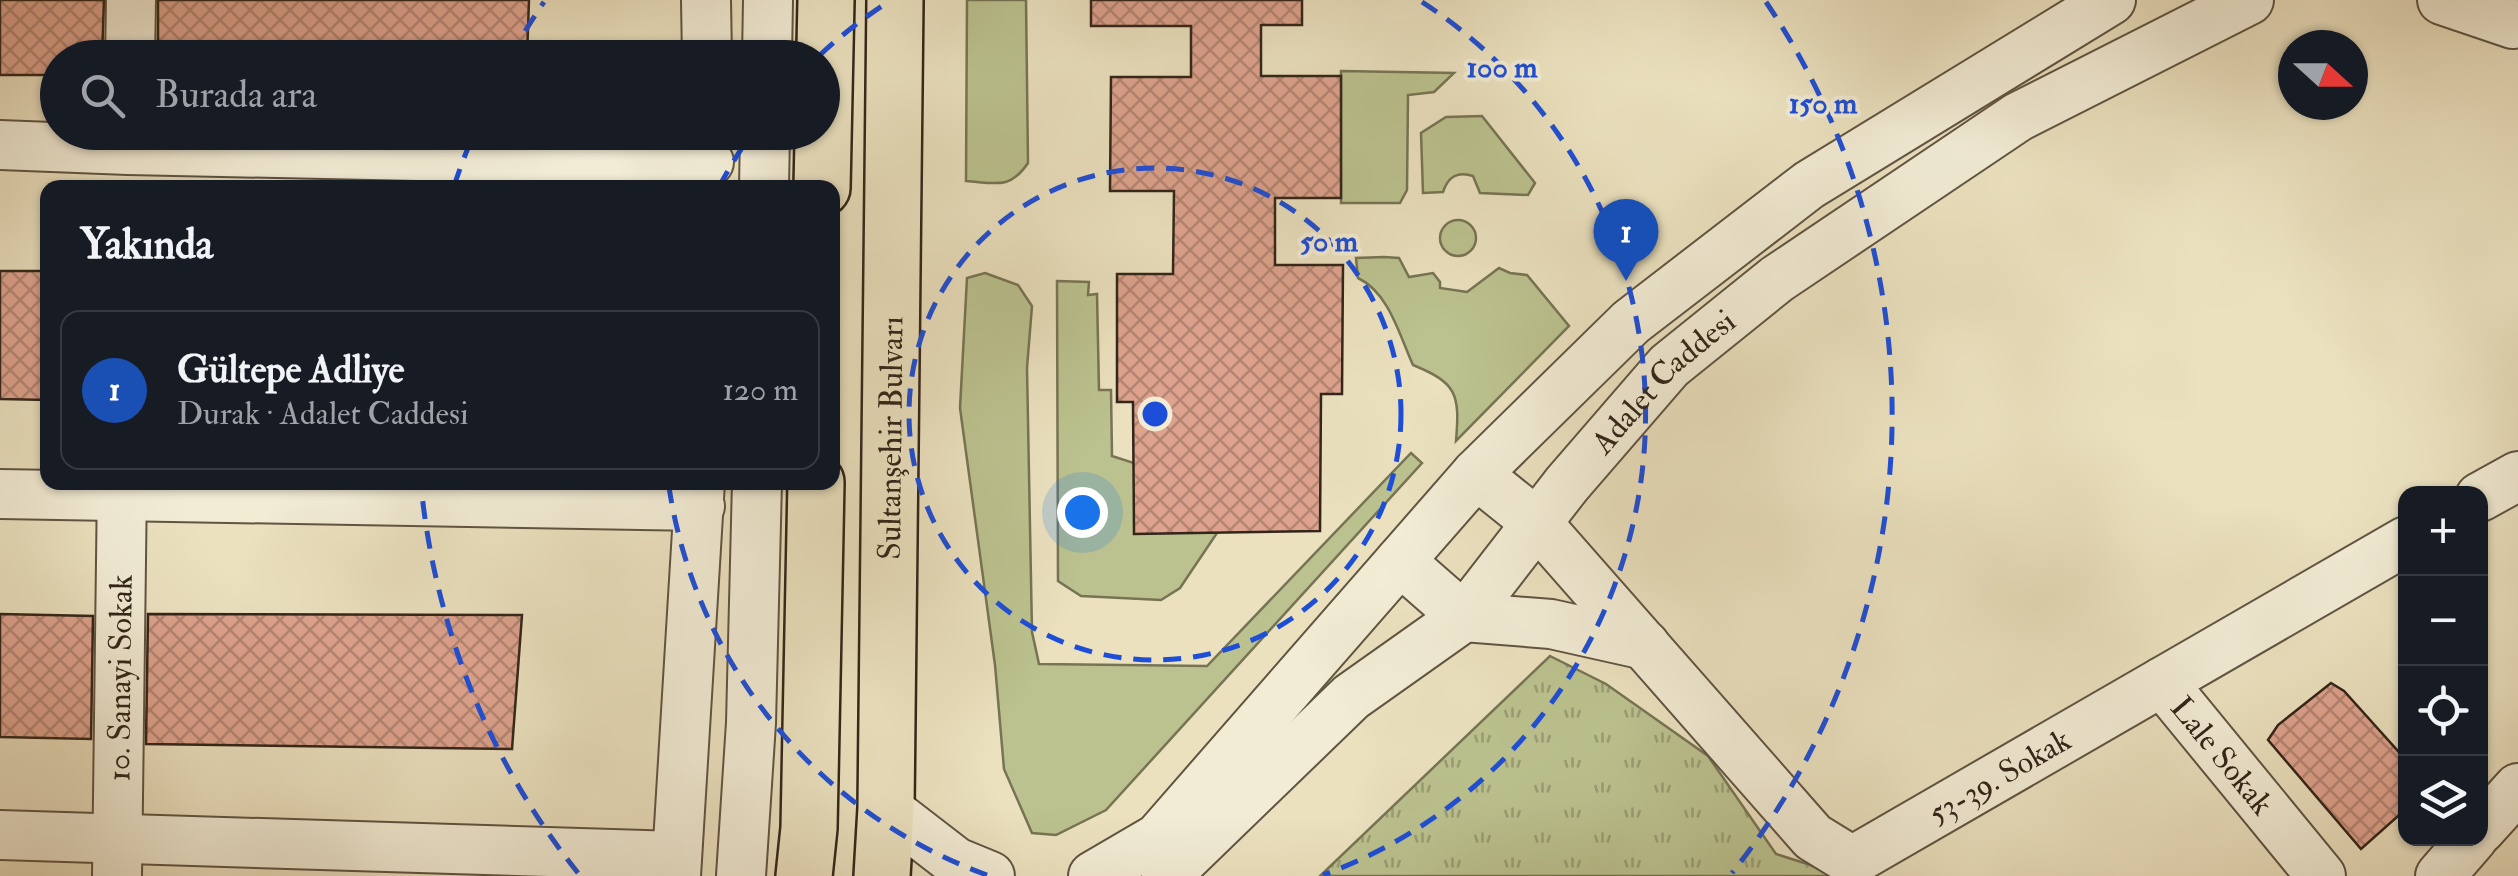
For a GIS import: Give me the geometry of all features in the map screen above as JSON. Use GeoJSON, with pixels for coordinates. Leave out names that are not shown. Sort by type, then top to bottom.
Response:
{"type":"FeatureCollection","features":[{"type":"Feature","properties":{"kind":"highway"},"geometry":{"type":"LineString","coordinates":[[825,40],[826,0]]}},
{"type":"Feature","properties":{"kind":"highway","name":"Sultanşehir Bulvarı"},"geometry":{"type":"LineString","coordinates":[[882,876],[895,0]]}},
{"type":"Feature","properties":{"kind":"highway"},"geometry":{"type":"LineString","coordinates":[[822,180],[823,150]]}},
{"type":"Feature","properties":{"kind":"highway"},"geometry":{"type":"LineString","coordinates":[[804,876],[809,828],[816,490]]}},
{"type":"Feature","properties":{"kind":"street"},"geometry":{"type":"LineString","coordinates":[[130,0],[130,40]]}},
{"type":"Feature","properties":{"kind":"street"},"geometry":{"type":"LineString","coordinates":[[706,0],[707,40]]}},
{"type":"Feature","properties":{"kind":"street"},"geometry":{"type":"LineString","coordinates":[[767,40],[768,0]]}},
{"type":"Feature","properties":{"kind":"street","name":"Adalet Caddesi"},"geometry":{"type":"LineString","coordinates":[[1093,876],[1158,838],[1476,474],[1630,322],[1808,186],[2112,0]]}},
{"type":"Feature","properties":{"kind":"street","name":"Adalet Caddesi"},"geometry":{"type":"LineString","coordinates":[[1166,876],[1351,697],[1464,617],[1567,484],[1668,366],[1777,280],[2018,117],[2249,0]]}},
{"type":"Feature","properties":{"kind":"street"},"geometry":{"type":"LineString","coordinates":[[2442,0],[2507,18]]}},
{"type":"Feature","properties":{"kind":"street"},"geometry":{"type":"LineString","coordinates":[[0,144],[40,148]]}},
{"type":"Feature","properties":{"kind":"street"},"geometry":{"type":"LineString","coordinates":[[59,150],[128,157],[709,161]]}},
{"type":"Feature","properties":{"kind":"street"},"geometry":{"type":"LineString","coordinates":[[764,180],[765,150]]}},
{"type":"Feature","properties":{"kind":"street","name":"53-39. Sokak"},"geometry":{"type":"LineString","coordinates":[[1476,474],[1537,523],[1812,837],[1852,861],[2398,546]]}},
{"type":"Feature","properties":{"kind":"street"},"geometry":{"type":"LineString","coordinates":[[2488,493],[2518,476]]}},
{"type":"Feature","properties":{"kind":"street"},"geometry":{"type":"LineString","coordinates":[[0,494],[122,490],[700,494],[677,866],[117,857],[0,835]]}},
{"type":"Feature","properties":{"kind":"street","name":"10. Sanayi Sokak"},"geometry":{"type":"LineString","coordinates":[[117,857],[122,490]]}},
{"type":"Feature","properties":{"kind":"street"},"geometry":{"type":"LineString","coordinates":[[741,876],[751,723],[757,490]]}},
{"type":"Feature","properties":{"kind":"street"},"geometry":{"type":"LineString","coordinates":[[1400,561],[1464,617],[1551,624],[1645,645]]}},
{"type":"Feature","properties":{"kind":"street","name":"Lale Sokak"},"geometry":{"type":"LineString","coordinates":[[2162,682],[2320,876]]}},
{"type":"Feature","properties":{"kind":"street"},"geometry":{"type":"LineString","coordinates":[[2488,821],[2518,788]]}},
{"type":"Feature","properties":{"kind":"street"},"geometry":{"type":"LineString","coordinates":[[886,808],[956,862],[990,876]]}},
{"type":"Feature","properties":{"kind":"street"},"geometry":{"type":"LineString","coordinates":[[2440,876],[2466,846]]}},
{"type":"Feature","properties":{"kind":"green space"},"geometry":{"type":"Polygon","coordinates":[[[967,0],[1026,0],[1028,163],[1015,177],[1001,183],[966,181],[967,0]]]}},
{"type":"Feature","properties":{"kind":"green space"},"geometry":{"type":"Polygon","coordinates":[[[1341,71],[1454,73],[1434,92],[1408,95],[1407,190],[1400,203],[1341,203],[1341,71]]]}},
{"type":"Feature","properties":{"kind":"green space"},"geometry":{"type":"Polygon","coordinates":[[[1482,116],[1535,183],[1528,195],[1480,193],[1473,176],[1462,174],[1450,179],[1443,192],[1423,193],[1421,133],[1446,117],[1482,116]]]}},
{"type":"Feature","properties":{"kind":"green space"},"geometry":{"type":"Polygon","coordinates":[[[1458,220],[1471,225],[1476,238],[1471,251],[1458,256],[1445,251],[1440,238],[1445,225],[1458,220]]]}},
{"type":"Feature","properties":{"kind":"green space"},"geometry":{"type":"Polygon","coordinates":[[[1356,258],[1399,258],[1409,277],[1433,273],[1440,288],[1467,292],[1499,268],[1527,275],[1569,326],[1456,441],[1457,412],[1452,392],[1439,378],[1413,365],[1385,304],[1358,278],[1356,258]]]}},
{"type":"Feature","properties":{"kind":"green space"},"geometry":{"type":"Polygon","coordinates":[[[985,273],[1018,285],[1032,306],[1027,368],[1032,632],[1039,664],[1207,666],[1411,453],[1422,463],[1106,810],[1056,835],[1032,833],[1004,769],[995,665],[960,408],[967,278],[985,273]]]}},
{"type":"Feature","properties":{"kind":"green space"},"geometry":{"type":"Polygon","coordinates":[[[1057,281],[1089,282],[1088,295],[1097,294],[1099,390],[1111,390],[1112,456],[1134,463],[1217,533],[1180,588],[1161,600],[1081,596],[1058,581],[1057,281]]]}},
{"type":"Feature","properties":{"kind":"green space"},"geometry":{"type":"Polygon","coordinates":[[[1550,656],[1606,684],[1708,756],[1776,854],[1845,876],[1320,876],[1550,656]]]}},
{"type":"Feature","properties":{"kind":"building"},"geometry":{"type":"Polygon","coordinates":[[[0,0],[104,0],[103,40],[40,40],[40,75],[0,75],[0,0]]]}},
{"type":"Feature","properties":{"kind":"building"},"geometry":{"type":"Polygon","coordinates":[[[158,0],[529,0],[528,40],[158,40],[158,0]]]}},
{"type":"Feature","properties":{"kind":"building"},"geometry":{"type":"Polygon","coordinates":[[[1091,0],[1302,0],[1302,25],[1261,25],[1261,76],[1341,76],[1341,198],[1275,198],[1275,265],[1343,265],[1342,394],[1321,394],[1320,531],[1134,534],[1133,402],[1117,402],[1117,274],[1173,274],[1174,191],[1110,191],[1111,77],[1191,77],[1191,26],[1091,26],[1091,0]]]}},
{"type":"Feature","properties":{"kind":"building"},"geometry":{"type":"Polygon","coordinates":[[[0,271],[40,271],[40,400],[0,399],[0,271]]]}},
{"type":"Feature","properties":{"kind":"building"},"geometry":{"type":"Polygon","coordinates":[[[0,614],[93,616],[91,739],[0,737],[0,614]]]}},
{"type":"Feature","properties":{"kind":"building"},"geometry":{"type":"Polygon","coordinates":[[[148,614],[522,615],[512,749],[146,744],[148,614]]]}},
{"type":"Feature","properties":{"kind":"building"},"geometry":{"type":"Polygon","coordinates":[[[2331,683],[2344,691],[2398,751],[2398,816],[2361,849],[2268,740],[2278,725],[2331,683]]]}},
{"type":"Feature","properties":{"kind":"place","name":"Gültepe Adliye"},"geometry":{"type":"Point","coordinates":[1626,281]}}]}
